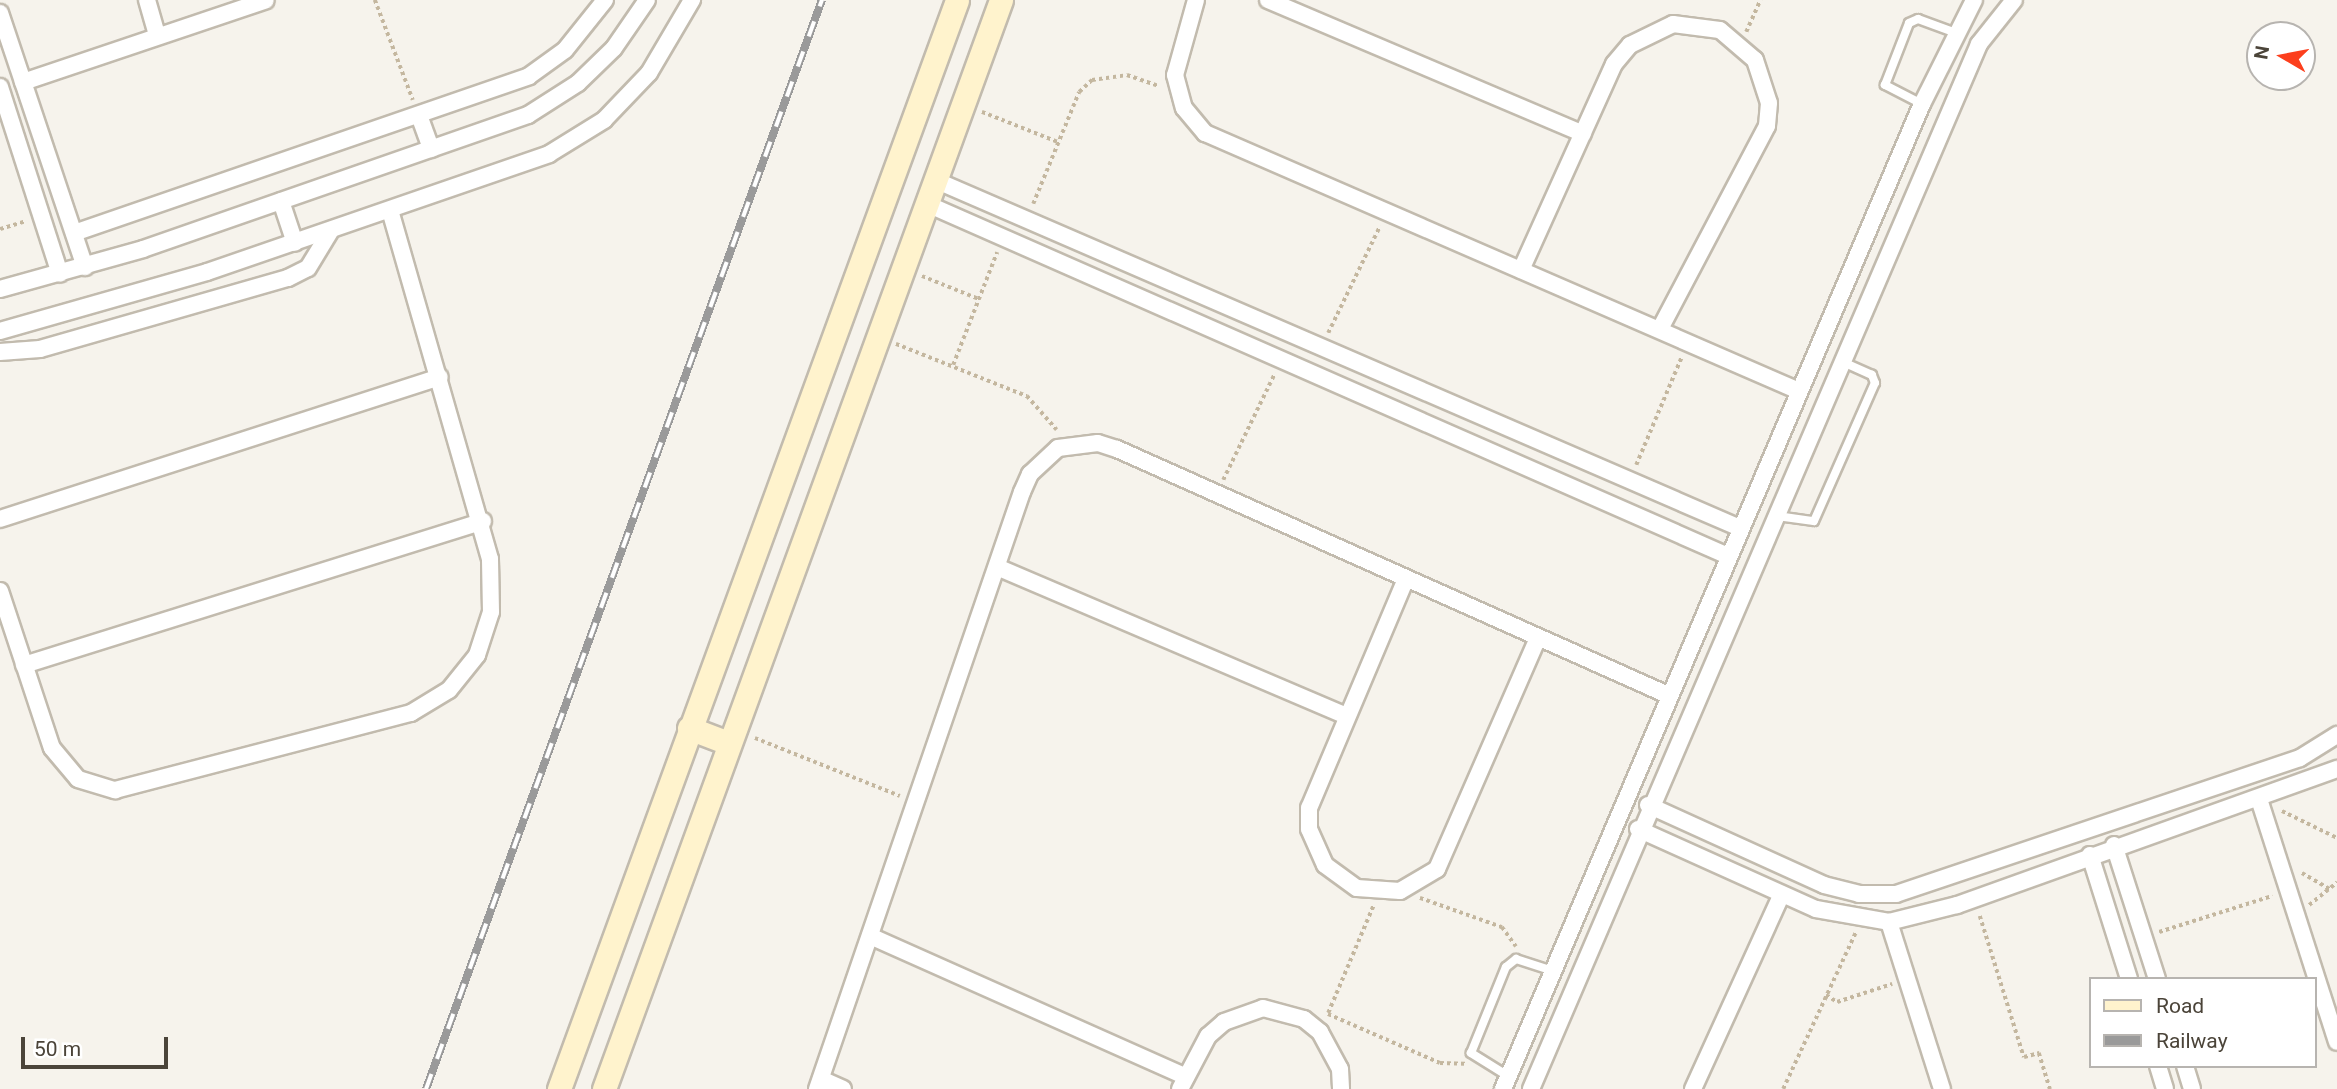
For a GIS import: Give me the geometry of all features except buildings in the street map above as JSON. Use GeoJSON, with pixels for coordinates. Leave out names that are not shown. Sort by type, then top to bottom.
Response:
{"type":"FeatureCollection","features":[{"type":"Feature","properties":{"kind":"street"},"geometry":{"type":"LineString","coordinates":[[147,0],[157,36]]}},
{"type":"Feature","properties":{"kind":"street"},"geometry":{"type":"LineString","coordinates":[[23,82],[266,0]]}},
{"type":"Feature","properties":{"kind":"street"},"geometry":{"type":"LineString","coordinates":[[74,233],[420,118],[529,76],[565,50],[606,0]]}},
{"type":"Feature","properties":{"kind":"street"},"geometry":{"type":"LineString","coordinates":[[0,289],[85,267],[528,115],[578,83],[614,48],[647,0]]}},
{"type":"Feature","properties":{"kind":"street"},"geometry":{"type":"LineString","coordinates":[[0,331],[295,243],[549,154],[604,120],[649,73],[692,0]]}},
{"type":"Feature","properties":{"kind":"street"},"geometry":{"type":"LineString","coordinates":[[559,1089],[957,0]]}},
{"type":"Feature","properties":{"kind":"street"},"geometry":{"type":"LineString","coordinates":[[604,1089],[1001,0]]}},
{"type":"Feature","properties":{"kind":"street"},"geometry":{"type":"LineString","coordinates":[[1196,0],[1176,59],[1177,92],[1193,122],[1219,143],[1660,329],[1799,391]]}},
{"type":"Feature","properties":{"kind":"street"},"geometry":{"type":"LineString","coordinates":[[1268,0],[1583,134]]}},
{"type":"Feature","properties":{"kind":"street"},"geometry":{"type":"LineString","coordinates":[[1505,1083],[1668,695],[1953,32],[1974,0]]}},
{"type":"Feature","properties":{"kind":"street"},"geometry":{"type":"LineString","coordinates":[[1531,1089],[1598,935],[1648,805],[1962,82],[1988,26],[2014,0]]}},
{"type":"Feature","properties":{"kind":"street"},"geometry":{"type":"LineString","coordinates":[[0,13],[85,267]]}},
{"type":"Feature","properties":{"kind":"street"},"geometry":{"type":"LineString","coordinates":[[1521,271],[1614,65],[1650,32],[1697,23],[1741,43],[1765,81],[1767,126],[1660,329]]}},
{"type":"Feature","properties":{"kind":"street"},"geometry":{"type":"LineString","coordinates":[[1936,74],[1962,82]]}},
{"type":"Feature","properties":{"kind":"street"},"geometry":{"type":"LineString","coordinates":[[0,87],[60,274]]}},
{"type":"Feature","properties":{"kind":"street"},"geometry":{"type":"LineString","coordinates":[[420,118],[431,149]]}},
{"type":"Feature","properties":{"kind":"street"},"geometry":{"type":"LineString","coordinates":[[935,180],[1740,528]]}},
{"type":"Feature","properties":{"kind":"street"},"geometry":{"type":"LineString","coordinates":[[281,201],[295,243]]}},
{"type":"Feature","properties":{"kind":"street"},"geometry":{"type":"LineString","coordinates":[[927,204],[1655,521],[1728,556]]}},
{"type":"Feature","properties":{"kind":"street"},"geometry":{"type":"LineString","coordinates":[[0,592],[52,748],[78,779],[115,790],[153,785],[411,713],[449,690],[477,655],[491,612],[483,521],[390,210]]}},
{"type":"Feature","properties":{"kind":"street"},"geometry":{"type":"LineString","coordinates":[[1000,235],[1006,211]]}},
{"type":"Feature","properties":{"kind":"street"},"geometry":{"type":"LineString","coordinates":[[0,352],[40,349],[288,278],[315,260],[331,230]]}},
{"type":"Feature","properties":{"kind":"street"},"geometry":{"type":"LineString","coordinates":[[0,519],[440,377]]}},
{"type":"Feature","properties":{"kind":"street"},"geometry":{"type":"LineString","coordinates":[[842,1089],[819,1084],[1030,474],[1058,448],[1098,443],[1217,493],[1405,582],[1668,695]]}},
{"type":"Feature","properties":{"kind":"street"},"geometry":{"type":"LineString","coordinates":[[1773,451],[1798,461]]}},
{"type":"Feature","properties":{"kind":"street"},"geometry":{"type":"LineString","coordinates":[[1655,521],[1667,497]]}},
{"type":"Feature","properties":{"kind":"street"},"geometry":{"type":"LineString","coordinates":[[24,666],[483,521]]}},
{"type":"Feature","properties":{"kind":"street"},"geometry":{"type":"LineString","coordinates":[[997,567],[1347,716]]}},
{"type":"Feature","properties":{"kind":"street"},"geometry":{"type":"LineString","coordinates":[[1405,582],[1315,789],[1309,828],[1325,865],[1339,879],[1378,893],[1400,891],[1420,883],[1449,851],[1537,640]]}},
{"type":"Feature","properties":{"kind":"street"},"geometry":{"type":"LineString","coordinates":[[689,728],[731,736]]}},
{"type":"Feature","properties":{"kind":"street"},"geometry":{"type":"LineString","coordinates":[[1648,805],[1859,894],[1896,894],[2300,758],[2337,735]]}},
{"type":"Feature","properties":{"kind":"street"},"geometry":{"type":"LineString","coordinates":[[1638,829],[1782,894],[1862,921],[1889,922],[1975,899],[2115,845],[2259,799],[2337,769]]}},
{"type":"Feature","properties":{"kind":"street"},"geometry":{"type":"LineString","coordinates":[[2259,799],[2336,1038]]}},
{"type":"Feature","properties":{"kind":"street"},"geometry":{"type":"LineString","coordinates":[[1710,862],[1722,838]]}},
{"type":"Feature","properties":{"kind":"street"},"geometry":{"type":"LineString","coordinates":[[2115,845],[2156,977]]}},
{"type":"Feature","properties":{"kind":"street"},"geometry":{"type":"LineString","coordinates":[[2090,855],[2128,977]]}},
{"type":"Feature","properties":{"kind":"street"},"geometry":{"type":"LineString","coordinates":[[1947,878],[1957,905]]}},
{"type":"Feature","properties":{"kind":"street"},"geometry":{"type":"LineString","coordinates":[[1693,1089],[1782,894]]}},
{"type":"Feature","properties":{"kind":"street"},"geometry":{"type":"LineString","coordinates":[[1889,922],[1942,1089]]}},
{"type":"Feature","properties":{"kind":"street"},"geometry":{"type":"LineString","coordinates":[[1572,925],[1598,935]]}},
{"type":"Feature","properties":{"kind":"street"},"geometry":{"type":"LineString","coordinates":[[2114,930],[2141,929]]}},
{"type":"Feature","properties":{"kind":"street"},"geometry":{"type":"LineString","coordinates":[[870,936],[1183,1083],[1208,1036],[1242,1012],[1284,1011],[1320,1032],[1333,1049],[1340,1089]]}},
{"type":"Feature","properties":{"kind":"street"},"geometry":{"type":"LineString","coordinates":[[2159,1068],[2165,1089]]}},
{"type":"Feature","properties":{"kind":"street"},"geometry":{"type":"LineString","coordinates":[[2186,1068],[2192,1089]]}},
{"type":"Feature","properties":{"kind":"lane"},"geometry":{"type":"LineString","coordinates":[[1922,104],[1885,85],[1909,23],[1918,19],[1953,32]]}},
{"type":"Feature","properties":{"kind":"lane"},"geometry":{"type":"LineString","coordinates":[[1774,515],[1814,521],[1869,396],[1872,375],[1841,361]]}},
{"type":"Feature","properties":{"kind":"lane"},"geometry":{"type":"LineString","coordinates":[[1505,1083],[1474,1059],[1473,1046],[1501,978],[1516,959],[1553,971]]}},
{"type":"Feature","properties":{"kind":"path"},"geometry":{"type":"LineString","coordinates":[[375,0],[420,118]]}},
{"type":"Feature","properties":{"kind":"path"},"geometry":{"type":"LineString","coordinates":[[1741,43],[1760,0]]}},
{"type":"Feature","properties":{"kind":"path"},"geometry":{"type":"LineString","coordinates":[[1027,220],[1079,92],[1092,80],[1127,75],[1177,92]]}},
{"type":"Feature","properties":{"kind":"path"},"geometry":{"type":"LineString","coordinates":[[963,104],[1058,142]]}},
{"type":"Feature","properties":{"kind":"path"},"geometry":{"type":"LineString","coordinates":[[1321,347],[1386,213]]}},
{"type":"Feature","properties":{"kind":"path"},"geometry":{"type":"LineString","coordinates":[[0,229],[41,216]]}},
{"type":"Feature","properties":{"kind":"path"},"geometry":{"type":"LineString","coordinates":[[952,366],[979,299],[1000,235]]}},
{"type":"Feature","properties":{"kind":"path"},"geometry":{"type":"LineString","coordinates":[[903,268],[979,299]]}},
{"type":"Feature","properties":{"kind":"path"},"geometry":{"type":"LineString","coordinates":[[878,337],[1042,406],[1059,435],[1058,448]]}},
{"type":"Feature","properties":{"kind":"path"},"geometry":{"type":"LineString","coordinates":[[1629,481],[1688,342]]}},
{"type":"Feature","properties":{"kind":"path"},"geometry":{"type":"LineString","coordinates":[[1217,493],[1282,358]]}},
{"type":"Feature","properties":{"kind":"path"},"geometry":{"type":"LineString","coordinates":[[731,736],[916,803]]}},
{"type":"Feature","properties":{"kind":"path"},"geometry":{"type":"LineString","coordinates":[[2259,799],[2337,838]]}},
{"type":"Feature","properties":{"kind":"path"},"geometry":{"type":"LineString","coordinates":[[2278,860],[2330,889]]}},
{"type":"Feature","properties":{"kind":"path"},"geometry":{"type":"LineString","coordinates":[[2295,911],[2337,882]]}},
{"type":"Feature","properties":{"kind":"path"},"geometry":{"type":"LineString","coordinates":[[1400,891],[1502,927],[1515,942],[1516,959]]}},
{"type":"Feature","properties":{"kind":"path"},"geometry":{"type":"LineString","coordinates":[[2141,929],[2288,891]]}},
{"type":"Feature","properties":{"kind":"path"},"geometry":{"type":"LineString","coordinates":[[1320,1032],[1378,893]]}},
{"type":"Feature","properties":{"kind":"path"},"geometry":{"type":"LineString","coordinates":[[1975,899],[2024,1057],[2039,1053],[2050,1089]]}},
{"type":"Feature","properties":{"kind":"path"},"geometry":{"type":"LineString","coordinates":[[1783,1089],[1862,921]]}},
{"type":"Feature","properties":{"kind":"path"},"geometry":{"type":"LineString","coordinates":[[1826,995],[1838,1002],[1908,979]]}},
{"type":"Feature","properties":{"kind":"path"},"geometry":{"type":"LineString","coordinates":[[1328,1014],[1440,1063],[1474,1059]]}},
{"type":"Feature","properties":{"kind":"railway"},"geometry":{"type":"LineString","coordinates":[[426,1089],[822,0]]}}]}
